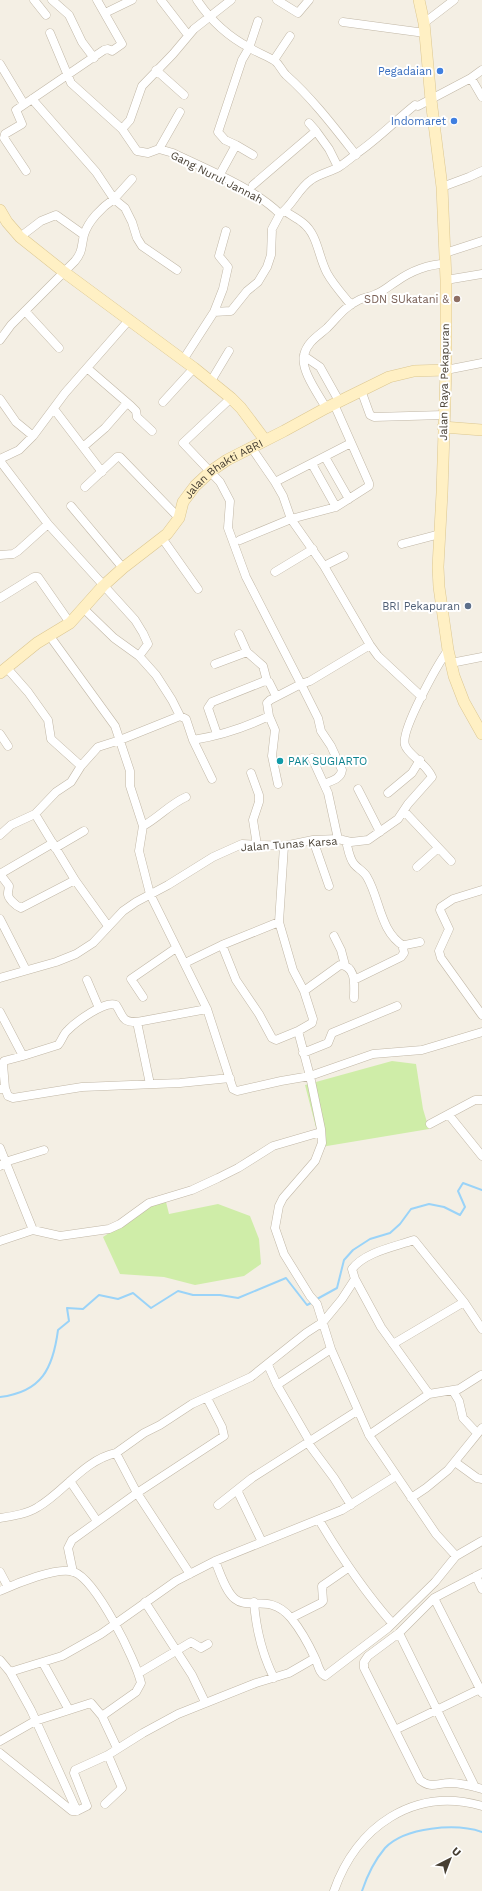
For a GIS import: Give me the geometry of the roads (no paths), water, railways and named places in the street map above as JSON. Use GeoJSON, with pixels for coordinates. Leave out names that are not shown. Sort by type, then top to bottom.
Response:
{"type":"FeatureCollection","features":[{"type":"Feature","properties":{"kind":"street"},"geometry":{"type":"LineString","coordinates":[[34,0],[46,15]]}},
{"type":"Feature","properties":{"kind":"street"},"geometry":{"type":"LineString","coordinates":[[52,0],[69,15],[82,42],[94,58]]}},
{"type":"Feature","properties":{"kind":"street"},"geometry":{"type":"LineString","coordinates":[[26,171],[3,145],[4,135],[22,124],[16,111],[104,50],[108,48],[112,51],[122,44],[97,0]]}},
{"type":"Feature","properties":{"kind":"street"},"geometry":{"type":"LineString","coordinates":[[104,13],[132,0]]}},
{"type":"Feature","properties":{"kind":"street"},"geometry":{"type":"LineString","coordinates":[[161,0],[188,35]]}},
{"type":"Feature","properties":{"kind":"street"},"geometry":{"type":"LineString","coordinates":[[197,0],[208,17],[220,29],[249,48],[274,60],[281,67],[284,73],[299,86],[356,154]]}},
{"type":"Feature","properties":{"kind":"street"},"geometry":{"type":"LineString","coordinates":[[122,129],[130,120],[142,86],[173,54],[188,35],[208,17],[231,0]]}},
{"type":"Feature","properties":{"kind":"street"},"geometry":{"type":"LineString","coordinates":[[277,0],[300,13],[309,0]]}},
{"type":"Feature","properties":{"kind":"street","name":"Jalan Raya Pekapuran"},"geometry":{"type":"LineString","coordinates":[[419,0],[424,28],[442,187],[446,280],[446,370],[438,567],[439,588],[448,650],[457,686],[482,734]]}},
{"type":"Feature","properties":{"kind":"street"},"geometry":{"type":"LineString","coordinates":[[343,22],[424,28],[454,0]]}},
{"type":"Feature","properties":{"kind":"street"},"geometry":{"type":"LineString","coordinates":[[253,155],[225,140],[218,132],[242,60],[249,48],[258,21]]}},
{"type":"Feature","properties":{"kind":"street","name":"Gang Nurul Jannah"},"geometry":{"type":"LineString","coordinates":[[50,33],[71,83],[122,129],[137,151],[148,153],[159,150],[173,153],[303,223],[315,239],[320,260],[328,274],[351,305]]}},
{"type":"Feature","properties":{"kind":"street"},"geometry":{"type":"LineString","coordinates":[[274,60],[290,36]]}},
{"type":"Feature","properties":{"kind":"street"},"geometry":{"type":"LineString","coordinates":[[0,64],[24,104]]}},
{"type":"Feature","properties":{"kind":"street"},"geometry":{"type":"LineString","coordinates":[[156,70],[184,95]]}},
{"type":"Feature","properties":{"kind":"street"},"geometry":{"type":"LineString","coordinates":[[214,312],[231,311],[247,291],[258,282],[267,267],[271,254],[272,229],[282,212],[312,179],[338,167],[378,139],[399,117],[416,105],[418,106],[431,100],[471,78],[482,70]]}},
{"type":"Feature","properties":{"kind":"street"},"geometry":{"type":"LineString","coordinates":[[471,78],[482,97]]}},
{"type":"Feature","properties":{"kind":"street"},"geometry":{"type":"LineString","coordinates":[[32,99],[96,172],[114,199],[125,208],[132,222],[137,238],[142,246],[177,270]]}},
{"type":"Feature","properties":{"kind":"street"},"geometry":{"type":"LineString","coordinates":[[159,150],[180,112]]}},
{"type":"Feature","properties":{"kind":"street"},"geometry":{"type":"LineString","coordinates":[[309,123],[329,149],[338,167]]}},
{"type":"Feature","properties":{"kind":"street"},"geometry":{"type":"LineString","coordinates":[[253,185],[316,131]]}},
{"type":"Feature","properties":{"kind":"street"},"geometry":{"type":"LineString","coordinates":[[218,176],[236,145]]}},
{"type":"Feature","properties":{"kind":"street"},"geometry":{"type":"LineString","coordinates":[[442,187],[469,177],[482,170]]}},
{"type":"Feature","properties":{"kind":"street"},"geometry":{"type":"LineString","coordinates":[[0,340],[11,325],[81,254],[84,235],[96,215],[114,199],[132,179]]}},
{"type":"Feature","properties":{"kind":"street"},"geometry":{"type":"LineString","coordinates":[[0,210],[7,222],[20,237],[64,272],[184,360],[231,398],[265,440]]}},
{"type":"Feature","properties":{"kind":"street"},"geometry":{"type":"LineString","coordinates":[[20,237],[40,221],[56,215],[84,235]]}},
{"type":"Feature","properties":{"kind":"street"},"geometry":{"type":"LineString","coordinates":[[184,360],[214,312],[223,289],[228,267],[219,256],[226,231]]}},
{"type":"Feature","properties":{"kind":"street"},"geometry":{"type":"LineString","coordinates":[[333,404],[306,372],[304,356],[313,339],[328,327],[340,312],[360,299],[375,295],[397,280],[423,268],[436,264],[482,241]]}},
{"type":"Feature","properties":{"kind":"street"},"geometry":{"type":"LineString","coordinates":[[446,280],[482,274]]}},
{"type":"Feature","properties":{"kind":"street"},"geometry":{"type":"LineString","coordinates":[[25,311],[59,348]]}},
{"type":"Feature","properties":{"kind":"street"},"geometry":{"type":"LineString","coordinates":[[129,320],[65,393],[33,436],[19,450],[0,460],[48,524],[135,620],[144,633],[148,644],[139,656]]}},
{"type":"Feature","properties":{"kind":"street"},"geometry":{"type":"LineString","coordinates":[[211,381],[229,351]]}},
{"type":"Feature","properties":{"kind":"street"},"geometry":{"type":"LineString","coordinates":[[240,540],[291,519],[336,507],[367,488],[369,482],[333,404],[320,367],[304,356]]}},
{"type":"Feature","properties":{"kind":"street","name":"Jalan Bhakti ABRI"},"geometry":{"type":"LineString","coordinates":[[2,670],[50,635],[70,623],[103,586],[123,568],[162,538],[174,526],[179,518],[183,502],[190,492],[211,471],[251,447],[333,404],[400,373],[425,370],[446,370],[482,363]]}},
{"type":"Feature","properties":{"kind":"street"},"geometry":{"type":"LineString","coordinates":[[87,368],[128,403],[136,411],[137,417],[152,431]]}},
{"type":"Feature","properties":{"kind":"street"},"geometry":{"type":"LineString","coordinates":[[163,402],[194,368]]}},
{"type":"Feature","properties":{"kind":"street"},"geometry":{"type":"LineString","coordinates":[[361,390],[370,415],[374,417],[444,415]]}},
{"type":"Feature","properties":{"kind":"street"},"geometry":{"type":"LineString","coordinates":[[231,398],[183,443],[220,482],[230,501],[228,528],[246,577],[318,718],[321,731],[331,746],[342,770],[340,776],[324,784]]}},
{"type":"Feature","properties":{"kind":"street"},"geometry":{"type":"LineString","coordinates":[[0,399],[16,422],[33,436]]}},
{"type":"Feature","properties":{"kind":"street"},"geometry":{"type":"LineString","coordinates":[[83,447],[105,428],[128,403]]}},
{"type":"Feature","properties":{"kind":"street"},"geometry":{"type":"LineString","coordinates":[[54,409],[102,472]]}},
{"type":"Feature","properties":{"kind":"street"},"geometry":{"type":"LineString","coordinates":[[443,427],[482,430]]}},
{"type":"Feature","properties":{"kind":"street"},"geometry":{"type":"LineString","coordinates":[[275,482],[351,443]]}},
{"type":"Feature","properties":{"kind":"street"},"geometry":{"type":"LineString","coordinates":[[251,447],[283,496],[291,519],[324,566],[370,645],[378,656],[422,697]]}},
{"type":"Feature","properties":{"kind":"street"},"geometry":{"type":"LineString","coordinates":[[85,487],[120,457],[179,518]]}},
{"type":"Feature","properties":{"kind":"street"},"geometry":{"type":"LineString","coordinates":[[325,457],[349,499]]}},
{"type":"Feature","properties":{"kind":"street"},"geometry":{"type":"LineString","coordinates":[[312,464],[336,507]]}},
{"type":"Feature","properties":{"kind":"street"},"geometry":{"type":"LineString","coordinates":[[72,506],[123,568]]}},
{"type":"Feature","properties":{"kind":"street"},"geometry":{"type":"LineString","coordinates":[[0,555],[13,554],[18,551],[48,524]]}},
{"type":"Feature","properties":{"kind":"street"},"geometry":{"type":"LineString","coordinates":[[402,544],[440,534]]}},
{"type":"Feature","properties":{"kind":"street"},"geometry":{"type":"LineString","coordinates":[[162,538],[198,589]]}},
{"type":"Feature","properties":{"kind":"street"},"geometry":{"type":"LineString","coordinates":[[275,572],[313,549]]}},
{"type":"Feature","properties":{"kind":"street"},"geometry":{"type":"LineString","coordinates":[[324,566],[344,556]]}},
{"type":"Feature","properties":{"kind":"street"},"geometry":{"type":"LineString","coordinates":[[0,598],[34,577],[38,577],[70,623]]}},
{"type":"Feature","properties":{"kind":"street"},"geometry":{"type":"LineString","coordinates":[[83,608],[114,638],[139,656],[156,674],[180,716],[186,719],[193,740],[212,779]]}},
{"type":"Feature","properties":{"kind":"street"},"geometry":{"type":"LineString","coordinates":[[239,634],[247,652],[263,666],[267,681],[276,696]]}},
{"type":"Feature","properties":{"kind":"street"},"geometry":{"type":"LineString","coordinates":[[50,635],[112,719],[130,771],[130,786],[143,826],[139,851],[150,894],[207,1009],[232,1087],[237,1091],[281,1080],[310,1076],[373,1054],[422,1050],[482,1032]]}},
{"type":"Feature","properties":{"kind":"street"},"geometry":{"type":"LineString","coordinates":[[278,784],[272,756],[275,730],[269,716],[267,703],[276,696],[310,681],[370,645]]}},
{"type":"Feature","properties":{"kind":"street","name":"Jalan Tunas Karsa"},"geometry":{"type":"LineString","coordinates":[[0,978],[56,962],[76,954],[93,943],[124,911],[222,852],[242,844],[284,846],[313,840],[342,840],[351,842],[368,840],[398,819],[432,777],[427,767],[408,750],[404,739],[409,722],[448,650]]}},
{"type":"Feature","properties":{"kind":"street"},"geometry":{"type":"LineString","coordinates":[[215,664],[247,652]]}},
{"type":"Feature","properties":{"kind":"street"},"geometry":{"type":"LineString","coordinates":[[451,663],[482,657]]}},
{"type":"Feature","properties":{"kind":"street"},"geometry":{"type":"LineString","coordinates":[[2,670],[28,692],[45,716],[49,725],[51,739],[81,766]]}},
{"type":"Feature","properties":{"kind":"street"},"geometry":{"type":"LineString","coordinates":[[217,734],[208,708],[212,702],[267,681]]}},
{"type":"Feature","properties":{"kind":"street"},"geometry":{"type":"LineString","coordinates":[[0,835],[11,825],[35,814],[56,792],[70,782],[81,766],[98,747],[120,740],[180,716]]}},
{"type":"Feature","properties":{"kind":"street"},"geometry":{"type":"LineString","coordinates":[[193,740],[256,722],[269,716]]}},
{"type":"Feature","properties":{"kind":"street"},"geometry":{"type":"LineString","coordinates":[[0,734],[8,746]]}},
{"type":"Feature","properties":{"kind":"street"},"geometry":{"type":"LineString","coordinates":[[312,758],[328,793],[342,840],[352,861],[364,873],[371,885],[386,927],[395,940],[404,946],[420,942]]}},
{"type":"Feature","properties":{"kind":"street"},"geometry":{"type":"LineString","coordinates":[[388,793],[412,773],[420,760]]}},
{"type":"Feature","properties":{"kind":"street"},"geometry":{"type":"LineString","coordinates":[[251,773],[259,794],[259,802],[253,820],[257,845]]}},
{"type":"Feature","properties":{"kind":"street"},"geometry":{"type":"LineString","coordinates":[[358,789],[380,832]]}},
{"type":"Feature","properties":{"kind":"street"},"geometry":{"type":"LineString","coordinates":[[143,826],[152,821],[178,800],[186,797]]}},
{"type":"Feature","properties":{"kind":"street"},"geometry":{"type":"LineString","coordinates":[[404,811],[451,861]]}},
{"type":"Feature","properties":{"kind":"street"},"geometry":{"type":"LineString","coordinates":[[35,814],[75,880],[108,926]]}},
{"type":"Feature","properties":{"kind":"street"},"geometry":{"type":"LineString","coordinates":[[75,880],[21,908],[9,897],[9,886],[0,874],[84,831]]}},
{"type":"Feature","properties":{"kind":"street"},"geometry":{"type":"LineString","coordinates":[[313,840],[329,886]]}},
{"type":"Feature","properties":{"kind":"street"},"geometry":{"type":"LineString","coordinates":[[222,945],[236,980],[259,1014],[272,1038],[276,1040],[298,1032],[313,1022],[304,990],[293,970],[279,922],[284,846]]}},
{"type":"Feature","properties":{"kind":"street"},"geometry":{"type":"LineString","coordinates":[[417,867],[438,848]]}},
{"type":"Feature","properties":{"kind":"street"},"geometry":{"type":"LineString","coordinates":[[482,890],[453,900],[442,906],[440,910],[449,930],[439,951],[441,958],[482,1015]]}},
{"type":"Feature","properties":{"kind":"street"},"geometry":{"type":"LineString","coordinates":[[0,919],[26,970]]}},
{"type":"Feature","properties":{"kind":"street"},"geometry":{"type":"LineString","coordinates":[[185,963],[222,945],[279,922]]}},
{"type":"Feature","properties":{"kind":"street"},"geometry":{"type":"LineString","coordinates":[[334,936],[341,950],[344,965]]}},
{"type":"Feature","properties":{"kind":"street"},"geometry":{"type":"LineString","coordinates":[[354,980],[401,957],[404,953],[404,946]]}},
{"type":"Feature","properties":{"kind":"street"},"geometry":{"type":"LineString","coordinates":[[143,997],[131,979],[176,948]]}},
{"type":"Feature","properties":{"kind":"street"},"geometry":{"type":"LineString","coordinates":[[304,990],[340,965],[344,965],[349,968],[354,980],[354,998]]}},
{"type":"Feature","properties":{"kind":"street"},"geometry":{"type":"LineString","coordinates":[[87,980],[99,1008]]}},
{"type":"Feature","properties":{"kind":"street"},"geometry":{"type":"LineString","coordinates":[[207,1009],[137,1022],[126,1021],[114,1004],[99,1008],[68,1030],[58,1046],[4,1061],[2,1064],[3,1089],[8,1096],[13,1098],[82,1087],[230,1078]]}},
{"type":"Feature","properties":{"kind":"street"},"geometry":{"type":"LineString","coordinates":[[304,1053],[328,1043],[332,1033],[397,1006]]}},
{"type":"Feature","properties":{"kind":"street"},"geometry":{"type":"LineString","coordinates":[[0,1012],[23,1056]]}},
{"type":"Feature","properties":{"kind":"street"},"geometry":{"type":"LineString","coordinates":[[137,1022],[150,1084]]}},
{"type":"Feature","properties":{"kind":"street"},"geometry":{"type":"LineString","coordinates":[[298,1032],[310,1076],[322,1143],[320,1151],[312,1164],[283,1198],[278,1209],[275,1228],[284,1254],[310,1296],[317,1304],[331,1349],[345,1379],[357,1411],[369,1435],[436,1534],[456,1556]]}},
{"type":"Feature","properties":{"kind":"street"},"geometry":{"type":"LineString","coordinates":[[430,1124],[475,1100],[482,1100]]}},
{"type":"Feature","properties":{"kind":"street"},"geometry":{"type":"LineString","coordinates":[[449,1115],[482,1156]]}},
{"type":"Feature","properties":{"kind":"street"},"geometry":{"type":"LineString","coordinates":[[0,1241],[33,1230],[60,1236],[109,1229],[120,1224],[149,1203],[192,1190],[212,1181],[238,1168],[273,1146],[321,1132]]}},
{"type":"Feature","properties":{"kind":"street"},"geometry":{"type":"LineString","coordinates":[[0,1148],[3,1164],[33,1230]]}},
{"type":"Feature","properties":{"kind":"street"},"geometry":{"type":"LineString","coordinates":[[3,1164],[44,1150]]}},
{"type":"Feature","properties":{"kind":"street"},"geometry":{"type":"LineString","coordinates":[[429,1394],[393,1344],[367,1303],[355,1279],[352,1269],[356,1263],[365,1258],[414,1240],[464,1302],[482,1330]]}},
{"type":"Feature","properties":{"kind":"street"},"geometry":{"type":"LineString","coordinates":[[0,1518],[31,1511],[46,1502],[99,1459],[116,1453],[144,1433],[160,1426],[192,1404],[251,1377],[268,1365],[306,1332],[323,1322],[342,1299],[355,1279]]}},
{"type":"Feature","properties":{"kind":"street"},"geometry":{"type":"LineString","coordinates":[[393,1344],[464,1302]]}},
{"type":"Feature","properties":{"kind":"street"},"geometry":{"type":"LineString","coordinates":[[277,1385],[331,1349]]}},
{"type":"Feature","properties":{"kind":"street"},"geometry":{"type":"LineString","coordinates":[[268,1365],[277,1385],[309,1442],[351,1505]]}},
{"type":"Feature","properties":{"kind":"street"},"geometry":{"type":"LineString","coordinates":[[369,1435],[429,1394],[453,1391],[466,1386],[481,1375]]}},
{"type":"Feature","properties":{"kind":"street"},"geometry":{"type":"LineString","coordinates":[[411,1498],[432,1484],[455,1462],[480,1431],[463,1418],[459,1401],[453,1391]]}},
{"type":"Feature","properties":{"kind":"street"},"geometry":{"type":"LineString","coordinates":[[73,1572],[68,1545],[72,1540],[137,1493],[224,1435],[207,1398]]}},
{"type":"Feature","properties":{"kind":"street"},"geometry":{"type":"LineString","coordinates":[[218,1505],[258,1474],[357,1411]]}},
{"type":"Feature","properties":{"kind":"street"},"geometry":{"type":"LineString","coordinates":[[116,1453],[137,1493],[190,1574]]}},
{"type":"Feature","properties":{"kind":"street"},"geometry":{"type":"LineString","coordinates":[[455,1462],[477,1478],[482,1478]]}},
{"type":"Feature","properties":{"kind":"street"},"geometry":{"type":"LineString","coordinates":[[10,1672],[24,1666],[43,1663],[62,1656],[101,1634],[145,1602],[190,1574],[215,1561],[319,1520],[351,1505],[396,1476]]}},
{"type":"Feature","properties":{"kind":"street"},"geometry":{"type":"LineString","coordinates":[[70,1481],[97,1521]]}},
{"type":"Feature","properties":{"kind":"street"},"geometry":{"type":"LineString","coordinates":[[237,1490],[262,1542]]}},
{"type":"Feature","properties":{"kind":"street"},"geometry":{"type":"LineString","coordinates":[[319,1520],[348,1568],[370,1598],[392,1623]]}},
{"type":"Feature","properties":{"kind":"street"},"geometry":{"type":"LineString","coordinates":[[215,1561],[231,1594],[235,1599],[239,1601],[269,1603],[277,1606],[291,1618],[315,1658],[322,1674],[327,1676],[383,1633],[435,1582],[456,1556],[482,1541]]}},
{"type":"Feature","properties":{"kind":"street"},"geometry":{"type":"LineString","coordinates":[[291,1618],[321,1604],[323,1601],[322,1586],[348,1568]]}},
{"type":"Feature","properties":{"kind":"street"},"geometry":{"type":"LineString","coordinates":[[0,1591],[44,1575],[64,1571],[73,1572],[89,1583],[115,1623],[139,1673],[141,1683],[138,1689],[102,1716]]}},
{"type":"Feature","properties":{"kind":"street"},"geometry":{"type":"LineString","coordinates":[[0,1572],[8,1587]]}},
{"type":"Feature","properties":{"kind":"street"},"geometry":{"type":"LineString","coordinates":[[479,1788],[450,1783],[431,1786],[420,1780],[364,1668],[364,1662],[368,1656],[399,1633],[434,1598],[479,1574],[482,1589]]}},
{"type":"Feature","properties":{"kind":"street"},"geometry":{"type":"LineString","coordinates":[[395,1730],[481,1690],[434,1598]]}},
{"type":"Feature","properties":{"kind":"street"},"geometry":{"type":"LineString","coordinates":[[145,1602],[192,1675],[205,1702]]}},
{"type":"Feature","properties":{"kind":"street"},"geometry":{"type":"LineString","coordinates":[[254,1602],[264,1659],[274,1678]]}},
{"type":"Feature","properties":{"kind":"street"},"geometry":{"type":"LineString","coordinates":[[399,1633],[437,1710],[479,1788]]}},
{"type":"Feature","properties":{"kind":"street"},"geometry":{"type":"LineString","coordinates":[[139,1673],[191,1642],[201,1648],[208,1644]]}},
{"type":"Feature","properties":{"kind":"street"},"geometry":{"type":"LineString","coordinates":[[0,1753],[72,1811],[77,1811],[87,1806],[74,1771],[108,1755],[157,1724],[205,1702],[256,1683],[289,1673],[315,1658]]}},
{"type":"Feature","properties":{"kind":"street"},"geometry":{"type":"LineString","coordinates":[[0,1660],[10,1672],[36,1721],[77,1811]]}},
{"type":"Feature","properties":{"kind":"street"},"geometry":{"type":"LineString","coordinates":[[43,1663],[69,1710]]}},
{"type":"Feature","properties":{"kind":"street"},"geometry":{"type":"LineString","coordinates":[[0,1741],[36,1721],[91,1703],[102,1716],[117,1748]]}},
{"type":"Feature","properties":{"kind":"street"},"geometry":{"type":"LineString","coordinates":[[105,1804],[122,1788],[108,1755]]}},
{"type":"Feature","properties":{"kind":"street"},"geometry":{"type":"LineString","coordinates":[[334,1891],[340,1875],[353,1851],[368,1834],[386,1820],[407,1809],[428,1802],[447,1800],[466,1802],[482,1806]]}},
{"type":"Feature","properties":{"kind":"waterway"},"geometry":{"type":"LineString","coordinates":[[317,1299],[337,1288],[344,1260],[353,1250],[370,1239],[390,1233],[400,1224],[411,1209],[429,1204],[444,1207],[460,1215],[465,1207],[458,1191],[463,1183],[482,1190]]}},
{"type":"Feature","properties":{"kind":"waterway"},"geometry":{"type":"LineString","coordinates":[[0,1397],[26,1390],[43,1376],[49,1367],[53,1356],[58,1330],[69,1321],[67,1308],[83,1309],[99,1295],[118,1299],[133,1293],[151,1308],[178,1291],[193,1295],[220,1295],[238,1298],[286,1278],[307,1305],[313,1302]]}},
{"type":"Feature","properties":{"kind":"waterway"},"geometry":{"type":"LineString","coordinates":[[362,1891],[366,1880],[381,1853],[394,1841],[405,1835],[418,1831],[445,1828],[471,1829],[482,1832]]}},
{"type":"Feature","properties":{"kind":"place","name":"Pegadaian"},"geometry":{"type":"Point","coordinates":[440,71]}},
{"type":"Feature","properties":{"kind":"place","name":"Indomaret"},"geometry":{"type":"Point","coordinates":[454,121]}},
{"type":"Feature","properties":{"kind":"place","name":"SDN SUkatani &"},"geometry":{"type":"Point","coordinates":[457,299]}},
{"type":"Feature","properties":{"kind":"place","name":"BRI Pekapuran"},"geometry":{"type":"Point","coordinates":[468,606]}},
{"type":"Feature","properties":{"kind":"place","name":"PAK SUGIARTO"},"geometry":{"type":"Point","coordinates":[280,761]}}]}
